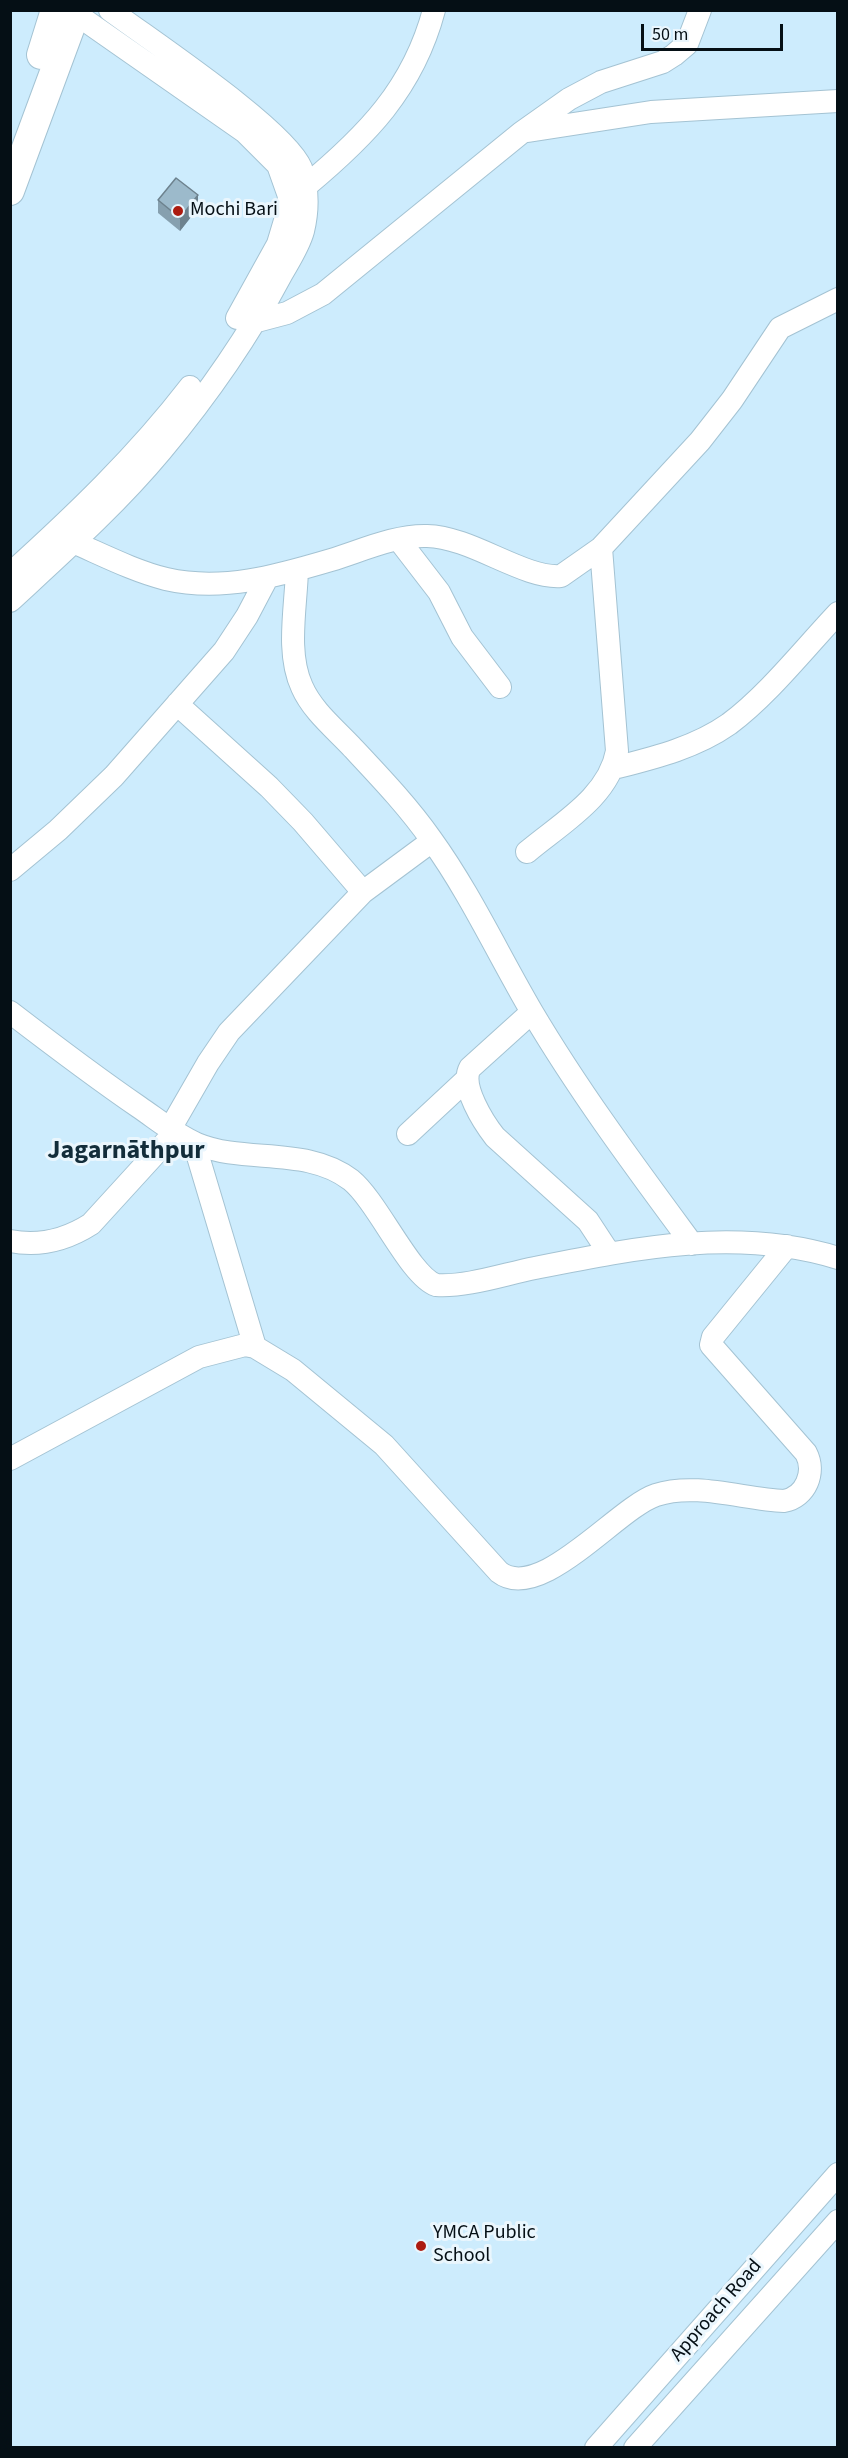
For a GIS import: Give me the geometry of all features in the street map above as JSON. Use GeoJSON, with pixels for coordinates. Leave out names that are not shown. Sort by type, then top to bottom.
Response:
{"type":"FeatureCollection","features":[{"type":"Feature","properties":{"kind":"main road"},"geometry":{"type":"LineString","coordinates":[[10,139],[69,12]]}},
{"type":"Feature","properties":{"kind":"main road"},"geometry":{"type":"LineString","coordinates":[[10,191],[69,12]]}},
{"type":"Feature","properties":{"kind":"street"},"geometry":{"type":"LineString","coordinates":[[10,601],[73,542],[160,451],[220,373],[271,295],[302,232],[306,186],[300,166],[289,150],[262,124],[110,10]]}},
{"type":"Feature","properties":{"kind":"street"},"geometry":{"type":"LineString","coordinates":[[306,186],[354,147],[384,113],[406,78],[426,38],[434,10]]}},
{"type":"Feature","properties":{"kind":"street"},"geometry":{"type":"LineString","coordinates":[[253,322],[287,313],[323,294],[521,133],[583,90],[674,55],[687,44],[700,10]]}},
{"type":"Feature","properties":{"kind":"street"},"geometry":{"type":"LineString","coordinates":[[10,574],[67,522],[151,435],[202,372],[257,287],[278,244],[289,196],[278,165],[245,132],[69,12]]}},
{"type":"Feature","properties":{"kind":"street"},"geometry":{"type":"LineString","coordinates":[[521,133],[651,112],[837,100]]}},
{"type":"Feature","properties":{"kind":"street"},"geometry":{"type":"LineString","coordinates":[[73,542],[164,579],[211,584],[267,578],[399,540],[428,536],[447,539],[552,577],[571,571],[601,548],[720,416],[780,328],[837,299]]}},
{"type":"Feature","properties":{"kind":"street"},"geometry":{"type":"LineString","coordinates":[[399,540],[439,592],[462,637],[500,687]]}},
{"type":"Feature","properties":{"kind":"street"},"geometry":{"type":"LineString","coordinates":[[527,852],[589,800],[609,779],[614,768],[617,751],[601,548]]}},
{"type":"Feature","properties":{"kind":"street"},"geometry":{"type":"LineString","coordinates":[[297,570],[294,658],[302,689],[324,718],[405,804],[432,841],[459,882],[532,1012],[604,1124],[692,1244]]}},
{"type":"Feature","properties":{"kind":"street"},"geometry":{"type":"LineString","coordinates":[[10,870],[85,805],[177,704],[236,634],[267,578]]}},
{"type":"Feature","properties":{"kind":"street"},"geometry":{"type":"LineString","coordinates":[[614,768],[672,753],[727,725],[754,701],[837,613]]}},
{"type":"Feature","properties":{"kind":"street"},"geometry":{"type":"LineString","coordinates":[[177,704],[303,822],[363,892]]}},
{"type":"Feature","properties":{"kind":"street"},"geometry":{"type":"LineString","coordinates":[[10,1241],[54,1242],[74,1235],[91,1224],[180,1135],[207,1063],[229,1032],[363,892],[432,841]]}},
{"type":"Feature","properties":{"kind":"street"},"geometry":{"type":"LineString","coordinates":[[10,1012],[105,1084],[180,1135],[229,1153],[304,1161],[340,1173],[352,1181],[377,1211],[418,1272],[436,1285],[609,1253],[722,1241],[787,1246],[837,1258]]}},
{"type":"Feature","properties":{"kind":"street"},"geometry":{"type":"LineString","coordinates":[[408,1134],[466,1080],[470,1068],[532,1012]]}},
{"type":"Feature","properties":{"kind":"street"},"geometry":{"type":"LineString","coordinates":[[466,1080],[479,1111],[495,1137],[588,1221],[609,1253]]}},
{"type":"Feature","properties":{"kind":"street"},"geometry":{"type":"LineString","coordinates":[[180,1135],[255,1347]]}},
{"type":"Feature","properties":{"kind":"street"},"geometry":{"type":"LineString","coordinates":[[10,1459],[199,1357],[230,1348],[255,1347],[293,1370],[384,1445],[499,1572],[509,1578],[526,1577],[565,1561],[629,1510],[657,1495],[686,1490],[784,1502],[797,1497],[802,1491],[810,1473],[810,1460],[806,1453],[711,1345],[713,1337],[787,1246]]}},
{"type":"Feature","properties":{"kind":"street","name":"Approach Road"},"geometry":{"type":"LineString","coordinates":[[596,2448],[837,2174]]}},
{"type":"Feature","properties":{"kind":"street","name":"Approach Road"},"geometry":{"type":"LineString","coordinates":[[635,2448],[837,2221]]}},
{"type":"Feature","properties":{"kind":"building"},"geometry":{"type":"Polygon","coordinates":[[[176,178],[198,195],[180,218],[158,200],[176,178]]]}},
{"type":"Feature","properties":{"kind":"place","name":"Mochi Bari"},"geometry":{"type":"Point","coordinates":[178,211]}},
{"type":"Feature","properties":{"kind":"place","name":"YMCA Public School"},"geometry":{"type":"Point","coordinates":[421,2246]}},
{"type":"Feature","properties":{"kind":"district","name":"Jagarnāthpur"},"geometry":{"type":"Point","coordinates":[126,1152]}}]}
